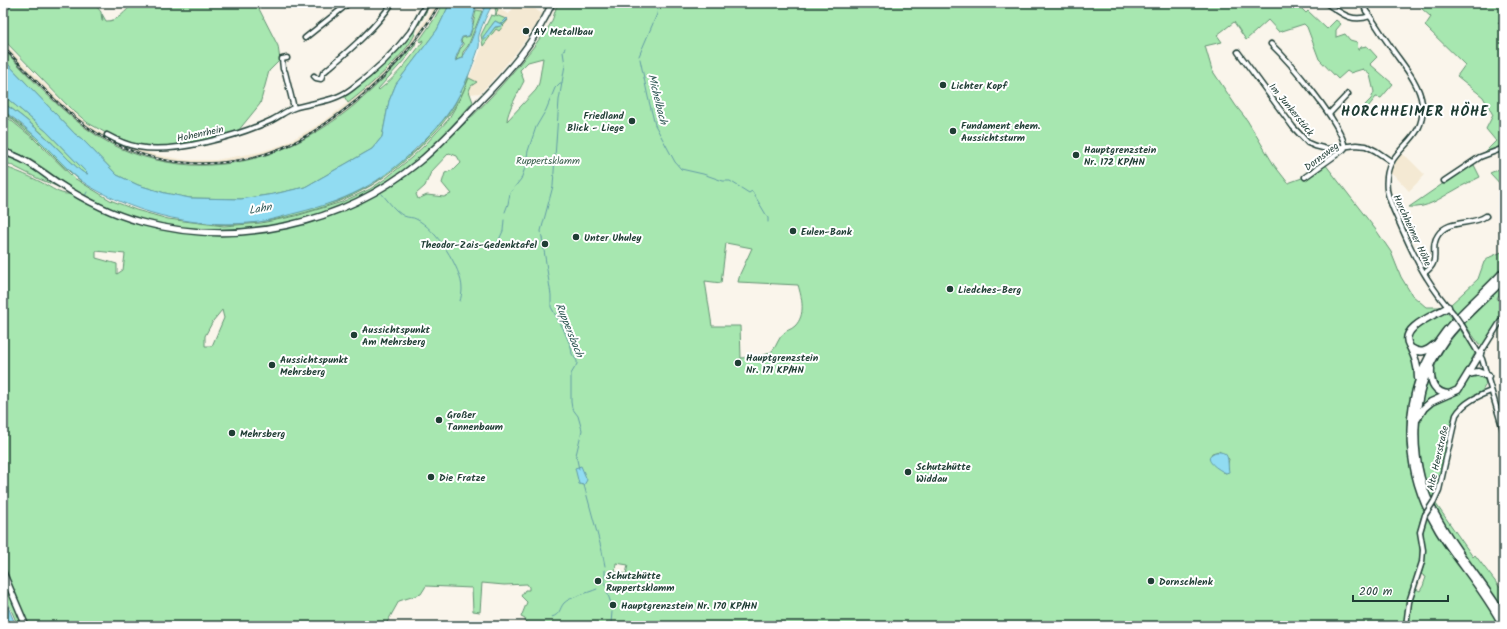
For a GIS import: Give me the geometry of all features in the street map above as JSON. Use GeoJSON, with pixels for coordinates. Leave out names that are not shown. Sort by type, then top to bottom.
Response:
{"type":"FeatureCollection","features":[{"type":"Feature","properties":{"kind":"highway"},"geometry":{"type":"LineString","coordinates":[[1410,348],[1424,352],[1430,349],[1454,321],[1504,271]]}},
{"type":"Feature","properties":{"kind":"highway"},"geometry":{"type":"LineString","coordinates":[[1504,279],[1457,326],[1446,339],[1432,362],[1420,395],[1415,443],[1422,484],[1429,503],[1447,535],[1504,617]]}},
{"type":"Feature","properties":{"kind":"highway"},"geometry":{"type":"LineString","coordinates":[[1419,382],[1417,362],[1407,338],[1411,329],[1448,307]]}},
{"type":"Feature","properties":{"kind":"highway"},"geometry":{"type":"LineString","coordinates":[[1438,341],[1419,382],[1412,411],[1410,438],[1413,467],[1420,492],[1428,512],[1440,532],[1483,592],[1503,626]]}},
{"type":"Feature","properties":{"kind":"highway"},"geometry":{"type":"LineString","coordinates":[[1416,422],[1428,404],[1458,390],[1480,354]]}},
{"type":"Feature","properties":{"kind":"highway"},"geometry":{"type":"LineString","coordinates":[[1432,362],[1431,375],[1433,385],[1440,392],[1450,394]]}},
{"type":"Feature","properties":{"kind":"highway"},"geometry":{"type":"LineString","coordinates":[[1468,374],[1478,372],[1488,376]]}},
{"type":"Feature","properties":{"kind":"main road"},"geometry":{"type":"LineString","coordinates":[[3,152],[29,163],[66,188],[102,208],[139,222],[160,227],[193,232],[229,233],[269,229],[301,222],[338,210],[367,197],[394,181],[419,162],[448,135],[511,67],[537,32],[552,3]]}},
{"type":"Feature","properties":{"kind":"main road"},"geometry":{"type":"LineString","coordinates":[[3,572],[26,626]]}},
{"type":"Feature","properties":{"kind":"street"},"geometry":{"type":"LineString","coordinates":[[305,38],[349,3]]}},
{"type":"Feature","properties":{"kind":"street"},"geometry":{"type":"LineString","coordinates":[[314,76],[321,79],[323,73],[351,48],[383,15],[392,3]]}},
{"type":"Feature","properties":{"kind":"street","name":"Hohenrhein"},"geometry":{"type":"LineString","coordinates":[[107,135],[126,144],[138,147],[160,149],[201,142],[239,132],[270,121],[294,108],[340,96],[375,70],[411,30],[427,3]]}},
{"type":"Feature","properties":{"kind":"street"},"geometry":{"type":"LineString","coordinates":[[1326,3],[1348,17],[1356,19],[1370,16]]}},
{"type":"Feature","properties":{"kind":"street","name":"Horchheimer Höhe"},"geometry":{"type":"LineString","coordinates":[[1363,3],[1370,16],[1413,80],[1422,102],[1421,117],[1418,129],[1392,162],[1387,175],[1386,185],[1388,194],[1394,212],[1424,273],[1463,327],[1480,354]]}},
{"type":"Feature","properties":{"kind":"street"},"geometry":{"type":"LineString","coordinates":[[1271,44],[1290,64],[1329,114],[1341,133],[1345,146]]}},
{"type":"Feature","properties":{"kind":"street","name":"Im Junkerstück"},"geometry":{"type":"LineString","coordinates":[[1238,52],[1293,127],[1306,141],[1312,145],[1332,149],[1345,146],[1369,146],[1392,162]]}},
{"type":"Feature","properties":{"kind":"street"},"geometry":{"type":"LineString","coordinates":[[287,58],[282,59],[283,69],[294,108]]}},
{"type":"Feature","properties":{"kind":"street"},"geometry":{"type":"LineString","coordinates":[[1329,114],[1348,94]]}},
{"type":"Feature","properties":{"kind":"street","name":"Dornsweg"},"geometry":{"type":"LineString","coordinates":[[1305,177],[1343,150],[1345,146]]}},
{"type":"Feature","properties":{"kind":"street"},"geometry":{"type":"LineString","coordinates":[[1444,181],[1475,160],[1504,148]]}},
{"type":"Feature","properties":{"kind":"street"},"geometry":{"type":"LineString","coordinates":[[1424,273],[1434,264],[1435,241],[1441,231],[1448,227],[1474,222],[1486,216]]}},
{"type":"Feature","properties":{"kind":"street"},"geometry":{"type":"LineString","coordinates":[[1504,316],[1480,354],[1488,376],[1504,434]]}},
{"type":"Feature","properties":{"kind":"street","name":"Alte Heerstraße"},"geometry":{"type":"LineString","coordinates":[[1406,626],[1411,594],[1422,566],[1423,555],[1420,532],[1425,515],[1439,490],[1456,415],[1462,407],[1470,401],[1492,391]]}},
{"type":"Feature","properties":{"kind":"shaded area"},"geometry":{"type":"Polygon","coordinates":[[[436,3],[441,3],[419,39],[418,31],[436,3]]]}},
{"type":"Feature","properties":{"kind":"shaded area"},"geometry":{"type":"Polygon","coordinates":[[[521,3],[527,3],[542,14],[536,25],[515,54],[489,84],[480,93],[469,94],[471,86],[476,82],[469,78],[498,9],[509,14],[514,7],[517,8],[521,3]]]}},
{"type":"Feature","properties":{"kind":"shaded area"},"geometry":{"type":"Polygon","coordinates":[[[416,35],[416,42],[386,77],[347,111],[317,132],[285,149],[268,155],[238,163],[212,165],[184,165],[160,161],[128,152],[110,143],[89,131],[72,118],[3,49],[3,42],[68,108],[104,135],[133,148],[156,155],[186,160],[216,160],[260,152],[282,145],[313,128],[331,116],[371,84],[401,54],[416,35]]]}},
{"type":"Feature","properties":{"kind":"shaded area"},"geometry":{"type":"Polygon","coordinates":[[[1401,154],[1407,157],[1425,175],[1409,191],[1393,174],[1389,174],[1393,163],[1401,154]]]}},
{"type":"Feature","properties":{"kind":"green space"},"geometry":{"type":"Polygon","coordinates":[[[3,3],[94,3],[101,12],[102,21],[102,14],[106,21],[110,21],[118,18],[133,3],[256,3],[278,46],[280,60],[269,71],[260,104],[238,131],[201,141],[162,147],[134,145],[115,138],[88,123],[69,107],[3,39],[3,3]]]}},
{"type":"Feature","properties":{"kind":"green space"},"geometry":{"type":"Polygon","coordinates":[[[430,3],[413,38],[398,58],[348,103],[344,96],[374,72],[417,23],[430,3]]]}},
{"type":"Feature","properties":{"kind":"green space"},"geometry":{"type":"Polygon","coordinates":[[[443,3],[450,3],[437,30],[396,84],[389,101],[382,137],[372,149],[305,187],[241,199],[190,198],[165,193],[138,185],[117,175],[82,139],[75,134],[3,59],[3,49],[60,107],[85,128],[109,143],[132,153],[155,160],[191,165],[226,164],[258,157],[289,146],[318,131],[345,113],[370,91],[394,68],[416,42],[408,56],[378,89],[379,90],[386,85],[409,60],[424,40],[419,41],[443,3]]]}},
{"type":"Feature","properties":{"kind":"green space","name":"Ruppertsklamm"},"geometry":{"type":"Polygon","coordinates":[[[558,3],[1296,3],[1306,13],[1308,11],[1327,29],[1336,20],[1341,24],[1336,30],[1336,37],[1345,34],[1350,40],[1357,42],[1358,50],[1361,47],[1367,46],[1377,57],[1370,64],[1393,84],[1381,98],[1376,97],[1368,107],[1365,105],[1371,99],[1374,92],[1370,75],[1363,69],[1350,73],[1347,71],[1338,79],[1319,59],[1307,27],[1304,24],[1279,32],[1268,20],[1246,40],[1234,22],[1217,35],[1222,42],[1205,46],[1212,70],[1247,120],[1274,165],[1288,183],[1302,178],[1325,164],[1376,230],[1391,252],[1401,277],[1412,295],[1426,307],[1440,307],[1407,331],[1414,357],[1416,376],[1407,418],[1407,447],[1415,486],[1425,510],[1419,527],[1420,561],[1408,599],[1405,626],[526,626],[525,619],[521,617],[527,602],[521,596],[525,590],[529,590],[527,584],[504,585],[482,583],[480,612],[473,611],[472,588],[426,586],[421,594],[399,601],[385,626],[28,626],[3,568],[3,167],[43,183],[58,192],[72,194],[124,219],[164,230],[197,234],[231,235],[265,232],[299,225],[331,215],[362,202],[391,186],[428,158],[472,117],[509,77],[548,29],[558,3]],[[543,58],[528,62],[520,70],[524,81],[511,107],[507,121],[536,90],[539,83],[543,58]],[[449,153],[431,172],[425,186],[416,194],[418,199],[427,195],[444,197],[451,194],[442,183],[445,173],[455,169],[461,163],[457,156],[449,153]],[[726,243],[721,283],[705,281],[712,326],[740,326],[741,358],[767,354],[773,350],[781,336],[795,326],[801,317],[802,301],[798,285],[738,282],[752,248],[726,243]],[[96,251],[96,258],[117,264],[117,274],[123,270],[125,254],[96,251]],[[222,310],[213,321],[205,336],[205,346],[212,346],[224,318],[222,310]],[[1219,451],[1212,453],[1210,457],[1223,472],[1226,473],[1229,459],[1219,451]],[[616,563],[615,572],[626,574],[628,565],[616,563]]]}},
{"type":"Feature","properties":{"kind":"green space"},"geometry":{"type":"Polygon","coordinates":[[[1426,3],[1497,3],[1503,10],[1503,15],[1498,23],[1499,24],[1504,17],[1501,58],[1504,83],[1504,147],[1485,154],[1484,153],[1496,141],[1486,129],[1493,115],[1483,97],[1457,76],[1465,65],[1425,26],[1431,17],[1421,8],[1425,7],[1426,3]]]}},
{"type":"Feature","properties":{"kind":"green space"},"geometry":{"type":"Polygon","coordinates":[[[495,8],[498,9],[496,15],[506,19],[501,24],[495,21],[483,37],[486,39],[495,27],[498,27],[508,20],[499,31],[496,29],[483,46],[481,35],[491,15],[495,16],[495,8]]]}},
{"type":"Feature","properties":{"kind":"green space"},"geometry":{"type":"Polygon","coordinates":[[[476,10],[482,11],[468,46],[463,52],[462,58],[456,60],[460,49],[463,46],[461,41],[462,38],[470,36],[476,10]]]}},
{"type":"Feature","properties":{"kind":"green space"},"geometry":{"type":"Polygon","coordinates":[[[469,73],[461,96],[451,112],[435,132],[420,147],[404,161],[373,184],[416,150],[446,117],[456,102],[469,73]]]}},
{"type":"Feature","properties":{"kind":"green space"},"geometry":{"type":"Polygon","coordinates":[[[469,78],[477,82],[471,86],[469,91],[473,102],[436,143],[405,170],[376,190],[336,209],[272,227],[251,230],[217,231],[169,227],[142,221],[125,215],[86,196],[68,186],[45,169],[20,154],[3,148],[3,114],[33,138],[74,178],[110,200],[136,210],[168,219],[224,226],[261,223],[296,216],[342,202],[370,189],[385,179],[425,145],[448,120],[461,97],[469,78]]]}},
{"type":"Feature","properties":{"kind":"green space"},"geometry":{"type":"Polygon","coordinates":[[[3,95],[46,131],[88,174],[78,168],[38,130],[3,103],[3,95]]]}},
{"type":"Feature","properties":{"kind":"green space"},"geometry":{"type":"Polygon","coordinates":[[[3,111],[40,140],[82,182],[63,166],[37,140],[3,111]]]}},
{"type":"Feature","properties":{"kind":"green space"},"geometry":{"type":"Polygon","coordinates":[[[3,155],[28,165],[61,188],[3,161],[3,155]]]}},
{"type":"Feature","properties":{"kind":"green space"},"geometry":{"type":"Polygon","coordinates":[[[1473,163],[1480,177],[1428,205],[1409,207],[1473,163]]]}},
{"type":"Feature","properties":{"kind":"green space"},"geometry":{"type":"Polygon","coordinates":[[[1504,167],[1504,188],[1490,173],[1504,167]]]}},
{"type":"Feature","properties":{"kind":"green space"},"geometry":{"type":"Polygon","coordinates":[[[371,186],[336,202],[295,215],[274,220],[237,224],[337,201],[371,186]]]}},
{"type":"Feature","properties":{"kind":"green space"},"geometry":{"type":"Polygon","coordinates":[[[1504,251],[1504,268],[1456,314],[1450,305],[1478,279],[1484,262],[1490,257],[1504,251]]]}},
{"type":"Feature","properties":{"kind":"green space"},"geometry":{"type":"Polygon","coordinates":[[[1504,282],[1504,288],[1497,298],[1504,307],[1504,312],[1483,345],[1479,344],[1464,323],[1504,282]]]}},
{"type":"Feature","properties":{"kind":"green space"},"geometry":{"type":"Polygon","coordinates":[[[1444,313],[1447,313],[1453,318],[1431,345],[1424,350],[1413,347],[1409,339],[1412,331],[1444,313]]]}},
{"type":"Feature","properties":{"kind":"green space"},"geometry":{"type":"Polygon","coordinates":[[[1460,329],[1475,353],[1462,378],[1455,387],[1451,391],[1443,391],[1434,384],[1434,368],[1450,341],[1460,329]]]}},
{"type":"Feature","properties":{"kind":"green space"},"geometry":{"type":"Polygon","coordinates":[[[1476,374],[1484,377],[1486,384],[1482,391],[1465,401],[1453,415],[1436,492],[1431,502],[1420,455],[1419,429],[1421,418],[1425,411],[1433,403],[1457,394],[1470,378],[1476,374]]]}},
{"type":"Feature","properties":{"kind":"green space"},"geometry":{"type":"Polygon","coordinates":[[[1427,379],[1443,395],[1419,409],[1427,379]]]}},
{"type":"Feature","properties":{"kind":"green space"},"geometry":{"type":"Polygon","coordinates":[[[1436,504],[1473,557],[1475,555],[1504,593],[1504,614],[1450,535],[1434,508],[1436,504]]]}},
{"type":"Feature","properties":{"kind":"green space"},"geometry":{"type":"Polygon","coordinates":[[[1428,516],[1481,592],[1502,626],[1408,626],[1414,588],[1420,591],[1426,577],[1421,574],[1424,559],[1423,530],[1428,516]]]}},
{"type":"Feature","properties":{"kind":"green space"},"geometry":{"type":"Polygon","coordinates":[[[3,575],[25,626],[18,626],[3,591],[3,575]]]}},
{"type":"Feature","properties":{"kind":"water","name":"Lahn"},"geometry":{"type":"Polygon","coordinates":[[[450,3],[477,3],[472,22],[473,25],[469,36],[462,37],[460,42],[462,43],[455,61],[463,58],[486,3],[493,3],[480,31],[479,47],[469,74],[456,101],[442,121],[399,164],[369,185],[353,194],[335,201],[273,219],[237,224],[193,222],[171,218],[129,205],[82,182],[18,121],[3,111],[3,103],[38,130],[78,168],[88,174],[46,131],[3,95],[3,59],[75,134],[82,139],[117,175],[138,185],[165,193],[190,198],[241,199],[305,187],[372,149],[382,137],[389,101],[396,84],[437,30],[450,3]]]}},
{"type":"Feature","properties":{"kind":"water"},"geometry":{"type":"Polygon","coordinates":[[[507,18],[508,19],[501,26],[495,27],[486,39],[483,39],[495,21],[501,24],[507,18]]]}},
{"type":"Feature","properties":{"kind":"water"},"geometry":{"type":"Polygon","coordinates":[[[1216,452],[1221,452],[1226,455],[1229,472],[1226,473],[1212,464],[1209,457],[1216,452]]]}},
{"type":"Feature","properties":{"kind":"water"},"geometry":{"type":"Polygon","coordinates":[[[581,466],[587,480],[584,485],[579,484],[575,468],[581,466]]]}},
{"type":"Feature","properties":{"kind":"water"},"geometry":{"type":"Polygon","coordinates":[[[3,595],[16,626],[3,626],[3,595]]]}},
{"type":"Feature","properties":{"kind":"waterway"},"geometry":{"type":"LineString","coordinates":[[3,18],[13,3]]}},
{"type":"Feature","properties":{"kind":"waterway","name":"Michelbach"},"geometry":{"type":"LineString","coordinates":[[639,56],[657,14],[659,3]]}},
{"type":"Feature","properties":{"kind":"waterway","name":"Ruppersbach"},"geometry":{"type":"LineString","coordinates":[[565,48],[563,52],[565,65],[559,100],[553,186],[541,231],[551,295],[551,307],[563,328],[571,347],[572,354],[577,361],[577,364],[571,374],[571,402],[572,408],[578,416],[582,430],[576,455],[579,469]]}},
{"type":"Feature","properties":{"kind":"waterway","name":"Michelbach"},"geometry":{"type":"LineString","coordinates":[[640,59],[655,125],[675,162],[681,169],[703,174],[723,181],[730,181],[749,193],[752,191],[768,218],[768,222]]}},
{"type":"Feature","properties":{"kind":"waterway"},"geometry":{"type":"LineString","coordinates":[[505,212],[510,193],[521,179],[536,127],[546,110],[555,88],[562,83]]}},
{"type":"Feature","properties":{"kind":"waterway"},"geometry":{"type":"LineString","coordinates":[[85,196],[87,192]]}},
{"type":"Feature","properties":{"kind":"waterway"},"geometry":{"type":"LineString","coordinates":[[382,194],[398,212],[404,216],[415,218],[431,231],[439,240],[452,260],[461,280],[462,289],[460,301]]}},
{"type":"Feature","properties":{"kind":"waterway"},"geometry":{"type":"LineString","coordinates":[[498,242],[503,231],[504,220]]}},
{"type":"Feature","properties":{"kind":"waterway","name":"Ruppersbach"},"geometry":{"type":"LineString","coordinates":[[584,485],[605,566]]}},
{"type":"Feature","properties":{"kind":"waterway","name":"Ruppersbach"},"geometry":{"type":"LineString","coordinates":[[605,570],[605,585]]}},
{"type":"Feature","properties":{"kind":"waterway"},"geometry":{"type":"LineString","coordinates":[[552,617],[558,613],[562,605],[567,601],[597,589]]}},
{"type":"Feature","properties":{"kind":"waterway","name":"Ruppersbach"},"geometry":{"type":"LineString","coordinates":[[607,592],[613,609]]}},
{"type":"Feature","properties":{"kind":"waterway","name":"Ruppersbach"},"geometry":{"type":"LineString","coordinates":[[612,612],[612,626]]}},
{"type":"Feature","properties":{"kind":"railway"},"geometry":{"type":"LineString","coordinates":[[3,47],[54,99],[82,123],[112,142],[132,151],[174,162],[218,163],[240,160],[282,148],[302,139],[330,121],[368,91],[392,68],[423,31],[440,3]]}},
{"type":"Feature","properties":{"kind":"place","name":"AY Metallbau"},"geometry":{"type":"Point","coordinates":[526,31]}},
{"type":"Feature","properties":{"kind":"place","name":"Lichter Kopf"},"geometry":{"type":"Point","coordinates":[943,85]}},
{"type":"Feature","properties":{"kind":"place","name":"Friedland Blick - Liege"},"geometry":{"type":"Point","coordinates":[632,121]}},
{"type":"Feature","properties":{"kind":"place","name":"Fundament ehem. Aussichtsturm"},"geometry":{"type":"Point","coordinates":[953,131]}},
{"type":"Feature","properties":{"kind":"place","name":"Hauptgrenzstein Nr. 172 KP/HN"},"geometry":{"type":"Point","coordinates":[1076,155]}},
{"type":"Feature","properties":{"kind":"place","name":"Eulen-Bank"},"geometry":{"type":"Point","coordinates":[793,231]}},
{"type":"Feature","properties":{"kind":"place","name":"Unter Uhuley"},"geometry":{"type":"Point","coordinates":[576,237]}},
{"type":"Feature","properties":{"kind":"place","name":"Theodor-Zais-Gedenktafel"},"geometry":{"type":"Point","coordinates":[545,244]}},
{"type":"Feature","properties":{"kind":"place","name":"Liedches-Berg"},"geometry":{"type":"Point","coordinates":[950,289]}},
{"type":"Feature","properties":{"kind":"place","name":"Aussichtspunkt Am Mehrsberg"},"geometry":{"type":"Point","coordinates":[354,335]}},
{"type":"Feature","properties":{"kind":"place","name":"Hauptgrenzstein Nr. 171 KP/HN"},"geometry":{"type":"Point","coordinates":[738,363]}},
{"type":"Feature","properties":{"kind":"place","name":"Aussichtspunkt Mehrsberg"},"geometry":{"type":"Point","coordinates":[272,365]}},
{"type":"Feature","properties":{"kind":"place","name":"Großer Tannenbaum"},"geometry":{"type":"Point","coordinates":[439,420]}},
{"type":"Feature","properties":{"kind":"place","name":"Mehrsberg"},"geometry":{"type":"Point","coordinates":[232,433]}},
{"type":"Feature","properties":{"kind":"place","name":"Schutzhütte Widdau"},"geometry":{"type":"Point","coordinates":[908,472]}},
{"type":"Feature","properties":{"kind":"place","name":"Die Fratze"},"geometry":{"type":"Point","coordinates":[431,477]}},
{"type":"Feature","properties":{"kind":"place","name":"Schutzhütte Ruppertsklamm"},"geometry":{"type":"Point","coordinates":[598,581]}},
{"type":"Feature","properties":{"kind":"place","name":"Dornschlenk"},"geometry":{"type":"Point","coordinates":[1151,581]}},
{"type":"Feature","properties":{"kind":"place","name":"Hauptgrenzstein Nr. 170 KP/HN"},"geometry":{"type":"Point","coordinates":[613,605]}},
{"type":"Feature","properties":{"kind":"district","name":"HORCHHEIMER HÖHE"},"geometry":{"type":"Point","coordinates":[1415,111]}}]}
